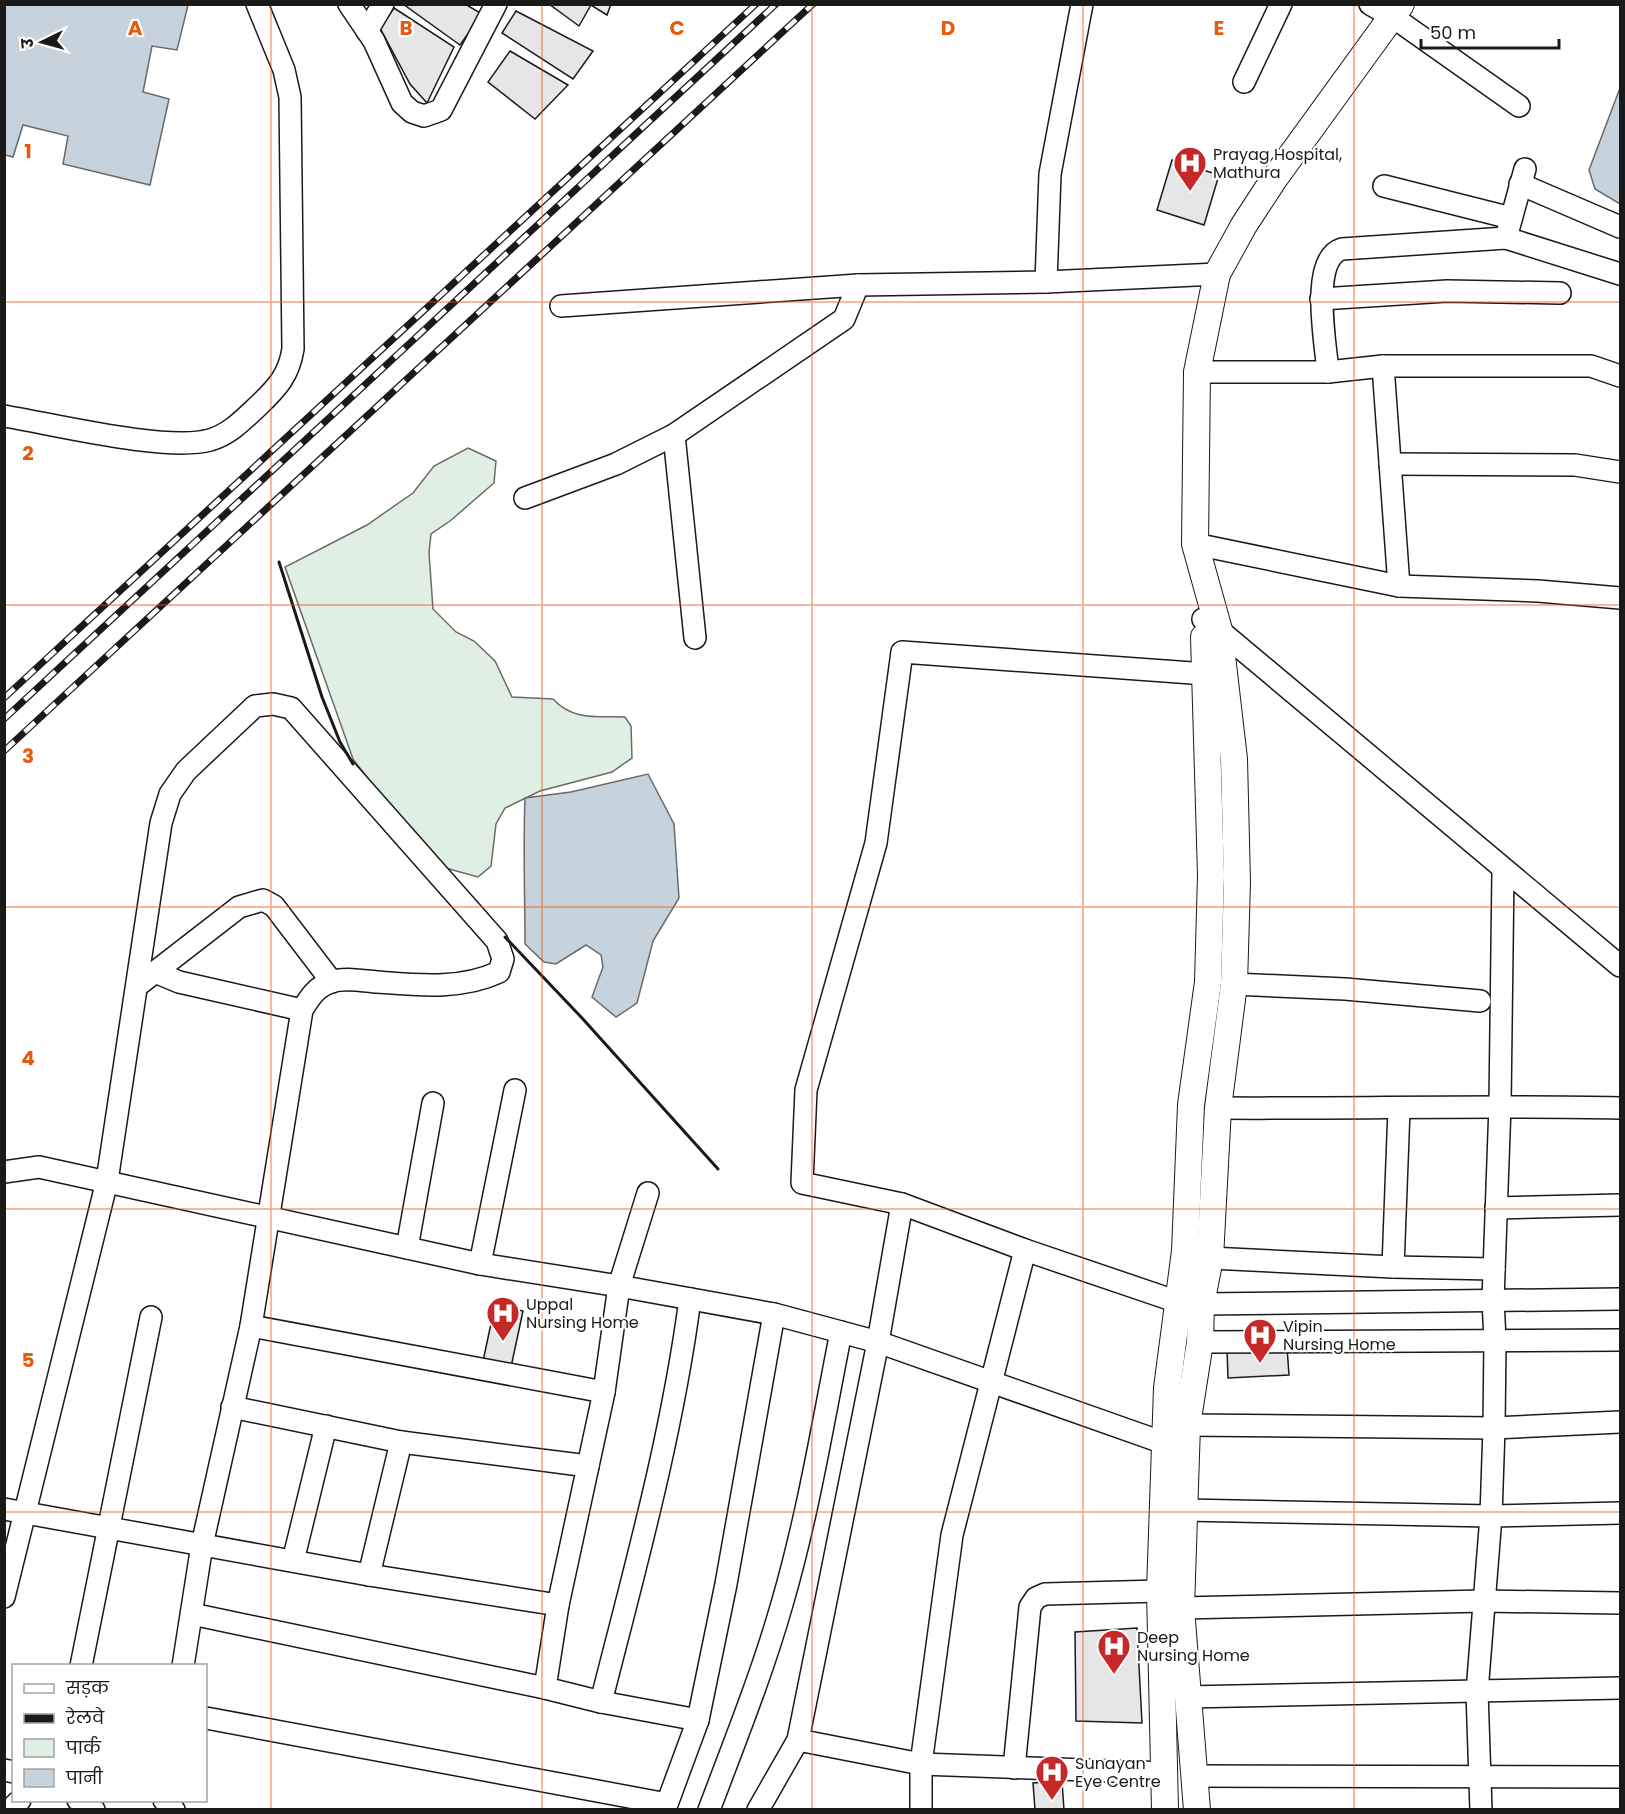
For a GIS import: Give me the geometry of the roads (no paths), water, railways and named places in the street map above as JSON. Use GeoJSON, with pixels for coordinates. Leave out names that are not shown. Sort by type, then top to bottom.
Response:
{"type":"FeatureCollection","features":[{"type":"Feature","properties":{"kind":"main road"},"geometry":{"type":"LineString","coordinates":[[1165,1809],[1166,1773],[1160,1591],[1167,1444],[1167,1388],[1190,1303],[1210,1258],[1218,1108],[1234,984],[1237,882],[1234,759],[1204,578],[1195,544],[1197,372],[1218,274],[1244,225],[1274,179],[1397,10]]}},
{"type":"Feature","properties":{"kind":"main road"},"geometry":{"type":"LineString","coordinates":[[1197,1809],[1181,1608],[1187,1425],[1200,1342],[1190,1303],[1185,1251],[1191,1105],[1208,982],[1211,875],[1206,674],[1211,625]]}},
{"type":"Feature","properties":{"kind":"street"},"geometry":{"type":"LineString","coordinates":[[4,416],[150,441],[184,443],[209,440],[232,431],[279,386],[290,369],[293,349],[290,97],[284,70],[257,4]]}},
{"type":"Feature","properties":{"kind":"street"},"geometry":{"type":"LineString","coordinates":[[349,4],[367,31],[402,103],[412,112],[424,116],[441,110],[496,4]]}},
{"type":"Feature","properties":{"kind":"street"},"geometry":{"type":"LineString","coordinates":[[367,31],[384,4]]}},
{"type":"Feature","properties":{"kind":"street"},"geometry":{"type":"LineString","coordinates":[[1046,282],[1050,174],[1082,4]]}},
{"type":"Feature","properties":{"kind":"street"},"geometry":{"type":"LineString","coordinates":[[1244,82],[1281,4]]}},
{"type":"Feature","properties":{"kind":"street"},"geometry":{"type":"LineString","coordinates":[[1370,4],[1397,10],[1519,106]]}},
{"type":"Feature","properties":{"kind":"street"},"geometry":{"type":"LineString","coordinates":[[1508,228],[1523,177],[1620,227]]}},
{"type":"Feature","properties":{"kind":"street"},"geometry":{"type":"LineString","coordinates":[[1384,186],[1508,228],[1620,274]]}},
{"type":"Feature","properties":{"kind":"street"},"geometry":{"type":"LineString","coordinates":[[1328,372],[1321,299],[1328,259],[1335,251],[1508,228]]}},
{"type":"Feature","properties":{"kind":"street"},"geometry":{"type":"LineString","coordinates":[[561,306],[858,285],[1046,282],[1218,274]]}},
{"type":"Feature","properties":{"kind":"street"},"geometry":{"type":"LineString","coordinates":[[525,498],[616,464],[674,435],[844,319],[858,285]]}},
{"type":"Feature","properties":{"kind":"street"},"geometry":{"type":"LineString","coordinates":[[1321,299],[1447,291],[1560,293]]}},
{"type":"Feature","properties":{"kind":"street"},"geometry":{"type":"LineString","coordinates":[[1197,372],[1328,372],[1383,366],[1591,366],[1620,376]]}},
{"type":"Feature","properties":{"kind":"street"},"geometry":{"type":"LineString","coordinates":[[1383,366],[1399,585]]}},
{"type":"Feature","properties":{"kind":"street"},"geometry":{"type":"LineString","coordinates":[[674,435],[695,638]]}},
{"type":"Feature","properties":{"kind":"street"},"geometry":{"type":"LineString","coordinates":[[1390,464],[1575,465],[1620,472]]}},
{"type":"Feature","properties":{"kind":"street"},"geometry":{"type":"LineString","coordinates":[[1195,544],[1399,585],[1538,591],[1620,598]]}},
{"type":"Feature","properties":{"kind":"street"},"geometry":{"type":"LineString","coordinates":[[1211,625],[1503,871],[1620,966]]}},
{"type":"Feature","properties":{"kind":"street"},"geometry":{"type":"LineString","coordinates":[[1206,674],[902,652],[876,843],[806,1090],[802,1183],[902,1204],[1025,1250],[1190,1303],[1620,1299]]}},
{"type":"Feature","properties":{"kind":"street"},"geometry":{"type":"LineString","coordinates":[[4,1597],[14,1510],[107,1181],[161,823],[170,794],[186,771],[255,706],[273,704],[291,708],[497,940],[503,959],[499,972],[485,978],[453,984],[424,986],[346,980],[332,982],[313,992],[302,1010],[251,1326],[202,1545],[183,1664]]}},
{"type":"Feature","properties":{"kind":"street"},"geometry":{"type":"LineString","coordinates":[[1481,1809],[1478,1692],[1491,1516],[1494,1428],[1496,1340],[1493,1300],[1500,1105],[1503,871]]}},
{"type":"Feature","properties":{"kind":"street"},"geometry":{"type":"LineString","coordinates":[[136,986],[239,907],[262,900],[274,906],[332,982]]}},
{"type":"Feature","properties":{"kind":"street"},"geometry":{"type":"LineString","coordinates":[[155,972],[180,982],[302,1010]]}},
{"type":"Feature","properties":{"kind":"street"},"geometry":{"type":"LineString","coordinates":[[1234,984],[1345,989],[1480,1001]]}},
{"type":"Feature","properties":{"kind":"street"},"geometry":{"type":"LineString","coordinates":[[480,1264],[514,1090]]}},
{"type":"Feature","properties":{"kind":"street"},"geometry":{"type":"LineString","coordinates":[[407,1248],[433,1103]]}},
{"type":"Feature","properties":{"kind":"street"},"geometry":{"type":"LineString","coordinates":[[1218,1108],[1399,1109],[1500,1105],[1620,1108]]}},
{"type":"Feature","properties":{"kind":"street"},"geometry":{"type":"LineString","coordinates":[[1393,1267],[1399,1109]]}},
{"type":"Feature","properties":{"kind":"street"},"geometry":{"type":"LineString","coordinates":[[4,1172],[39,1167],[480,1264],[774,1314],[878,1342],[1167,1444]]}},
{"type":"Feature","properties":{"kind":"street"},"geometry":{"type":"LineString","coordinates":[[545,1688],[558,1605],[604,1392],[620,1286],[648,1193]]}},
{"type":"Feature","properties":{"kind":"street"},"geometry":{"type":"LineString","coordinates":[[758,1809],[798,1740],[878,1342],[902,1204]]}},
{"type":"Feature","properties":{"kind":"street"},"geometry":{"type":"LineString","coordinates":[[1497,1208],[1620,1205]]}},
{"type":"Feature","properties":{"kind":"street"},"geometry":{"type":"LineString","coordinates":[[921,1809],[921,1764],[952,1535],[1025,1250]]}},
{"type":"Feature","properties":{"kind":"street"},"geometry":{"type":"LineString","coordinates":[[1210,1258],[1393,1267],[1494,1269]]}},
{"type":"Feature","properties":{"kind":"street"},"geometry":{"type":"LineString","coordinates":[[601,1702],[667,1440],[680,1375],[690,1299]]}},
{"type":"Feature","properties":{"kind":"street"},"geometry":{"type":"LineString","coordinates":[[207,1718],[673,1807],[698,1720],[726,1584],[774,1314]]}},
{"type":"Feature","properties":{"kind":"street"},"geometry":{"type":"LineString","coordinates":[[81,1664],[151,1317]]}},
{"type":"Feature","properties":{"kind":"street"},"geometry":{"type":"LineString","coordinates":[[251,1326],[604,1392]]}},
{"type":"Feature","properties":{"kind":"street"},"geometry":{"type":"LineString","coordinates":[[709,1809],[758,1684],[783,1603],[802,1525],[841,1332]]}},
{"type":"Feature","properties":{"kind":"street"},"geometry":{"type":"LineString","coordinates":[[1200,1342],[1620,1340]]}},
{"type":"Feature","properties":{"kind":"street"},"geometry":{"type":"LineString","coordinates":[[232,1407],[401,1442],[588,1466]]}},
{"type":"Feature","properties":{"kind":"street"},"geometry":{"type":"LineString","coordinates":[[1187,1425],[1494,1428],[1620,1422]]}},
{"type":"Feature","properties":{"kind":"street"},"geometry":{"type":"LineString","coordinates":[[293,1561],[326,1426]]}},
{"type":"Feature","properties":{"kind":"street"},"geometry":{"type":"LineString","coordinates":[[369,1575],[401,1442]]}},
{"type":"Feature","properties":{"kind":"street"},"geometry":{"type":"LineString","coordinates":[[14,1510],[369,1575],[558,1605]]}},
{"type":"Feature","properties":{"kind":"street"},"geometry":{"type":"LineString","coordinates":[[1185,1510],[1491,1516],[1620,1513]]}},
{"type":"Feature","properties":{"kind":"street"},"geometry":{"type":"LineString","coordinates":[[1014,1768],[1030,1607],[1036,1598],[1045,1594],[1160,1591]]}},
{"type":"Feature","properties":{"kind":"street"},"geometry":{"type":"LineString","coordinates":[[1181,1608],[1483,1601],[1620,1603]]}},
{"type":"Feature","properties":{"kind":"street"},"geometry":{"type":"LineString","coordinates":[[192,1614],[545,1688],[601,1702],[698,1720]]}},
{"type":"Feature","properties":{"kind":"street"},"geometry":{"type":"LineString","coordinates":[[1187,1697],[1620,1688]]}},
{"type":"Feature","properties":{"kind":"street"},"geometry":{"type":"LineString","coordinates":[[798,1740],[921,1764],[1166,1773]]}},
{"type":"Feature","properties":{"kind":"street"},"geometry":{"type":"LineString","coordinates":[[1193,1776],[1620,1777]]}},
{"type":"Feature","properties":{"kind":"water"},"geometry":{"type":"Polygon","coordinates":[[[4,5],[188,5],[177,50],[152,46],[143,92],[169,99],[150,185],[63,164],[68,136],[23,125],[13,157],[5,155],[4,5]]]}},
{"type":"Feature","properties":{"kind":"water"},"geometry":{"type":"Polygon","coordinates":[[[1620,88],[1620,204],[1595,189],[1589,170],[1620,88]]]}},
{"type":"Feature","properties":{"kind":"water"},"geometry":{"type":"Polygon","coordinates":[[[648,774],[674,824],[679,898],[653,941],[637,1003],[616,1017],[592,997],[603,967],[601,955],[586,945],[556,964],[544,962],[525,944],[525,798],[571,792],[648,774]]]}},
{"type":"Feature","properties":{"kind":"railway"},"geometry":{"type":"LineString","coordinates":[[4,698],[756,4]]}},
{"type":"Feature","properties":{"kind":"railway"},"geometry":{"type":"LineString","coordinates":[[4,719],[776,4]]}},
{"type":"Feature","properties":{"kind":"railway"},"geometry":{"type":"LineString","coordinates":[[4,751],[813,4]]}},
{"type":"Feature","properties":{"kind":"place","name":"Prayag Hospital, Mathura"},"geometry":{"type":"Point","coordinates":[1190,192]}},
{"type":"Feature","properties":{"kind":"place","name":"Uppal Nursing Home"},"geometry":{"type":"Point","coordinates":[503,1342]}},
{"type":"Feature","properties":{"kind":"place","name":"Vipin Nursing Home"},"geometry":{"type":"Point","coordinates":[1260,1364]}},
{"type":"Feature","properties":{"kind":"place","name":"Deep Nursing Home"},"geometry":{"type":"Point","coordinates":[1114,1675]}},
{"type":"Feature","properties":{"kind":"place","name":"Sunayan Eye Centre"},"geometry":{"type":"Point","coordinates":[1052,1801]}}]}
